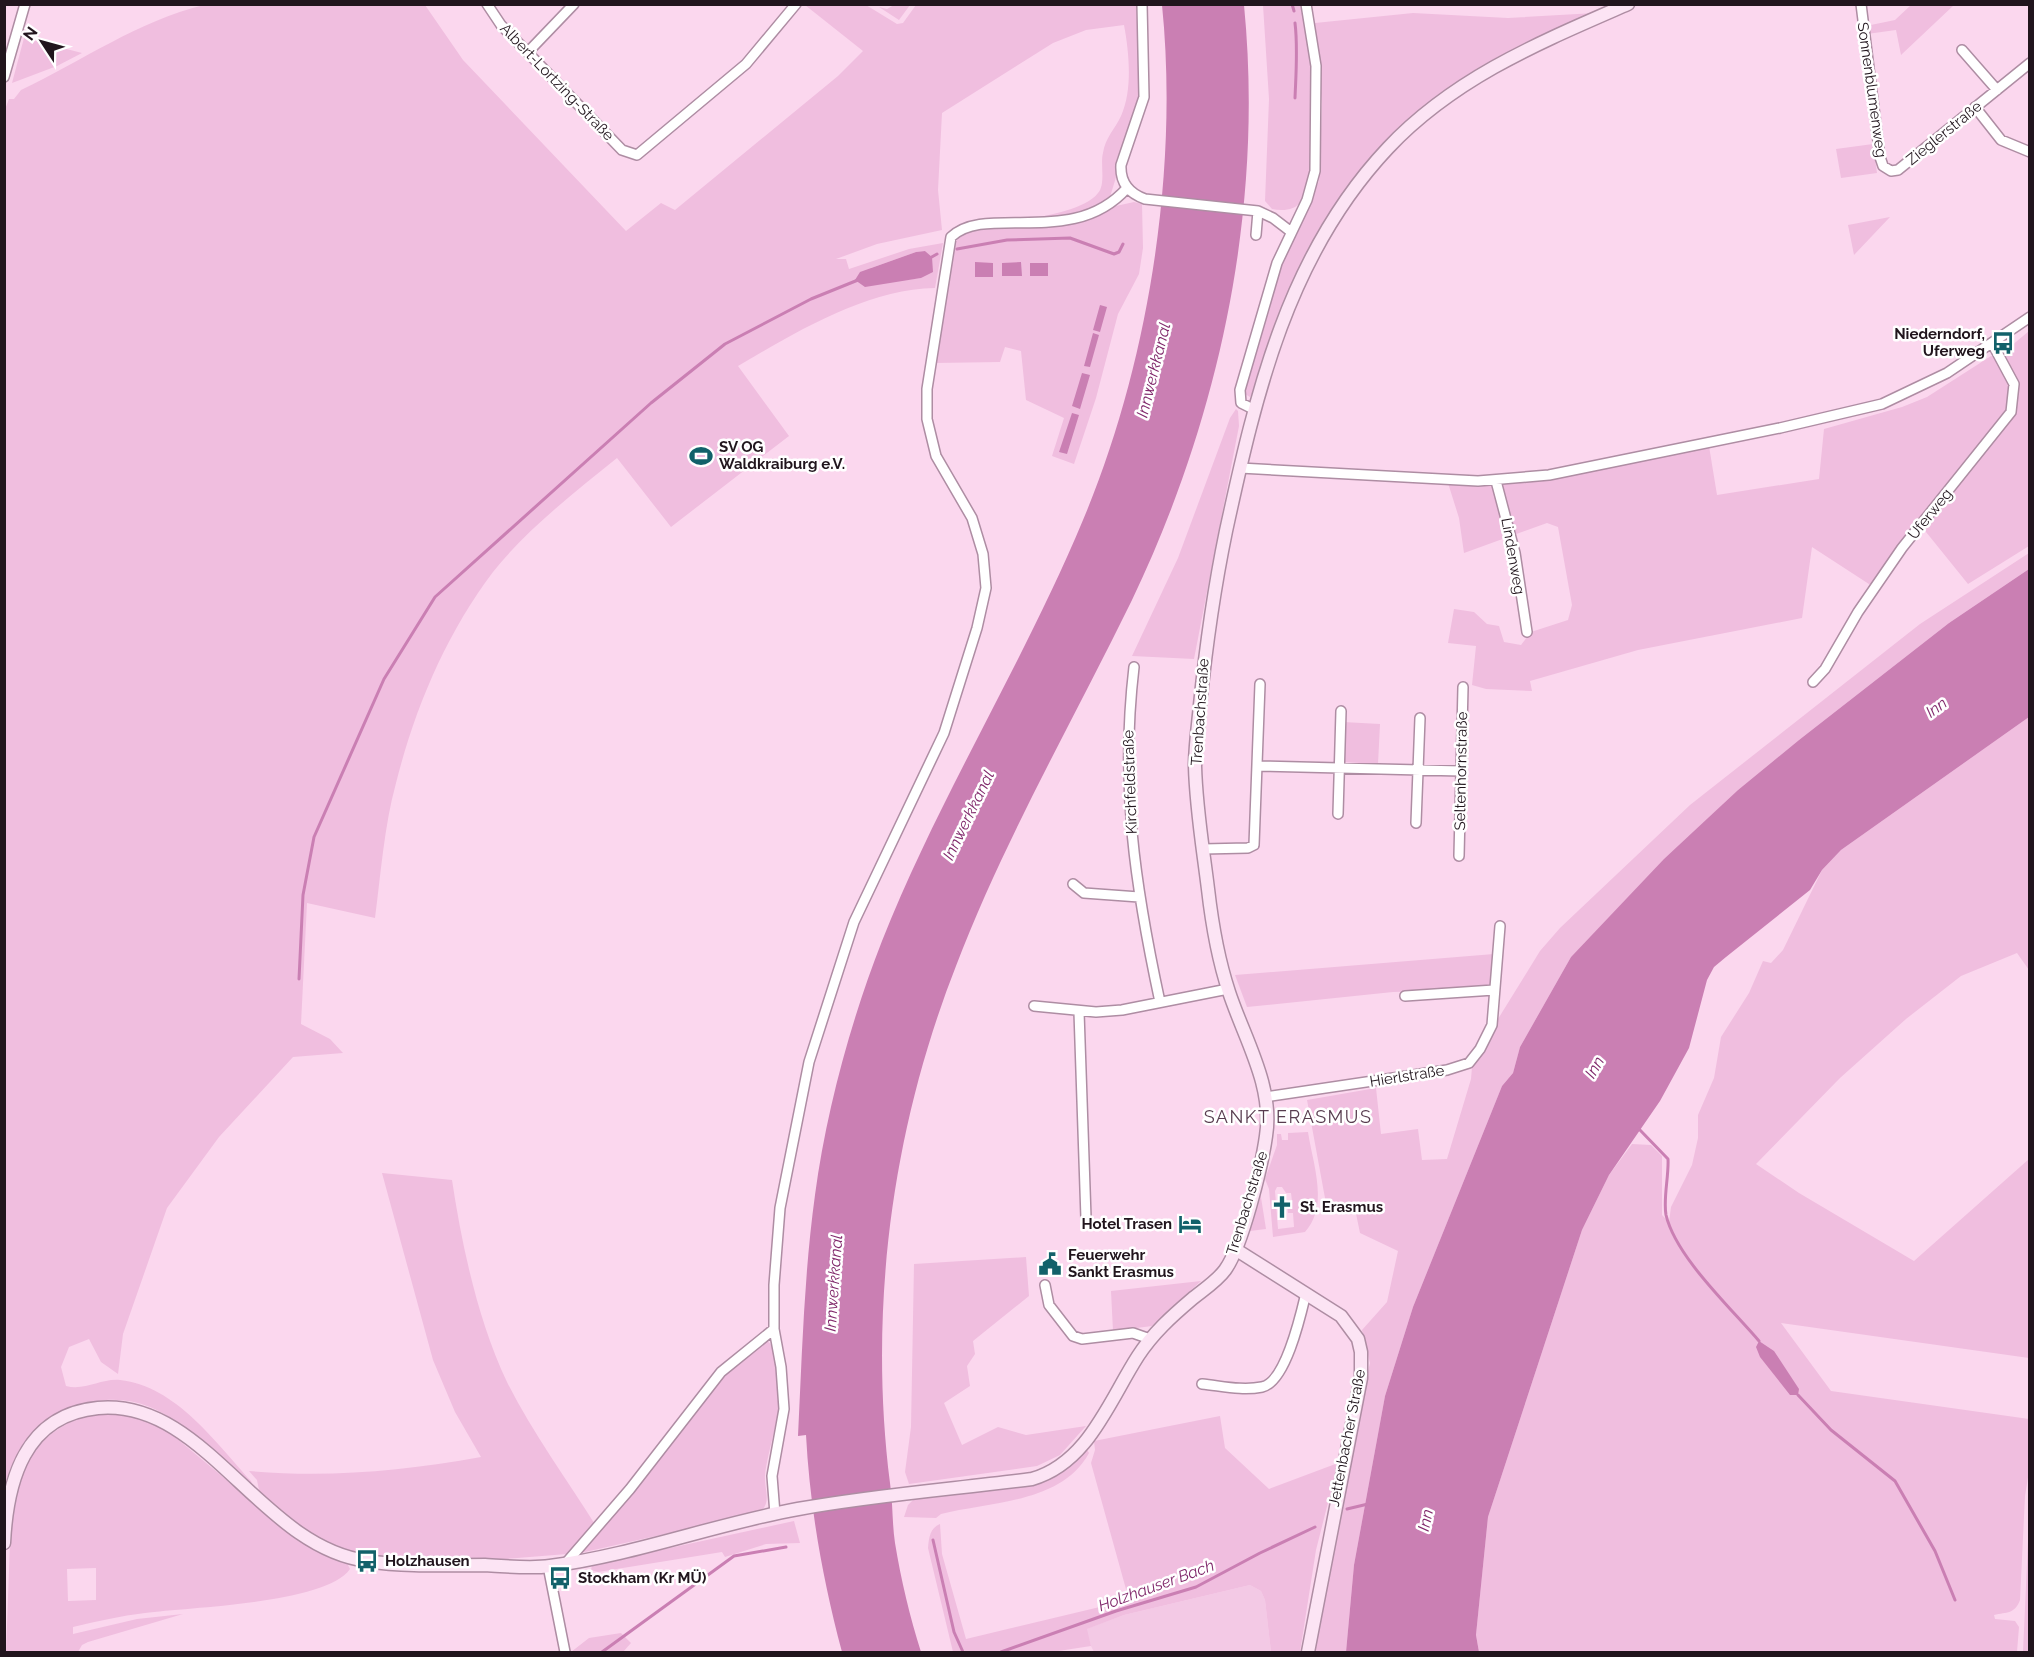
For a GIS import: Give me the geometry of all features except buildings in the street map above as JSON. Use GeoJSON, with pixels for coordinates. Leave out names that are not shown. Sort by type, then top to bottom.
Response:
{"type":"FeatureCollection","features":[{"type":"Feature","properties":{"kind":"street"},"geometry":{"type":"LineString","coordinates":[[4,77],[25,4]]}},
{"type":"Feature","properties":{"kind":"street","name":"Albert-Lortzing-Straße"},"geometry":{"type":"LineString","coordinates":[[487,4],[501,25],[622,150],[632,155],[643,152],[734,76],[760,51],[796,4]]}},
{"type":"Feature","properties":{"kind":"street"},"geometry":{"type":"LineString","coordinates":[[528,52],[574,4]]}},
{"type":"Feature","properties":{"kind":"street"},"geometry":{"type":"LineString","coordinates":[[1142,4],[1144,97],[1121,165],[1123,180],[1127,188],[1134,195],[1152,200],[1254,210],[1274,218],[1290,231]]}},
{"type":"Feature","properties":{"kind":"street"},"geometry":{"type":"LineString","coordinates":[[1253,409],[1241,403],[1240,390],[1270,284],[1290,231],[1307,200],[1315,171],[1317,66],[1306,4]]}},
{"type":"Feature","properties":{"kind":"street","name":"Trenbachstraße"},"geometry":{"type":"LineString","coordinates":[[4,1544],[12,1479],[23,1455],[31,1443],[50,1427],[75,1413],[94,1408],[119,1407],[146,1412],[175,1428],[289,1526],[312,1542],[337,1554],[367,1561],[393,1563],[548,1566],[796,1509],[1032,1479],[1059,1468],[1085,1441],[1150,1339],[1161,1326],[1221,1275],[1235,1249],[1266,1141],[1265,1097],[1228,989],[1209,904],[1197,791],[1196,740],[1207,634],[1215,585],[1253,409],[1279,329],[1307,264],[1333,219],[1389,147],[1431,108],[1492,66],[1628,4]]}},
{"type":"Feature","properties":{"kind":"street","name":"Sonnenblumenweg"},"geometry":{"type":"LineString","coordinates":[[1861,4],[1880,157],[1883,166],[1891,171]]}},
{"type":"Feature","properties":{"kind":"street","name":"Zieglerstraße"},"geometry":{"type":"LineString","coordinates":[[1962,50],[1997,90]]}},
{"type":"Feature","properties":{"kind":"street","name":"Zieglerstraße"},"geometry":{"type":"LineString","coordinates":[[1891,171],[1898,170],[2030,63]]}},
{"type":"Feature","properties":{"kind":"street"},"geometry":{"type":"LineString","coordinates":[[1975,107],[2001,140],[2030,152]]}},
{"type":"Feature","properties":{"kind":"street"},"geometry":{"type":"LineString","coordinates":[[776,1514],[772,1476],[784,1409],[781,1367],[774,1329],[774,1285],[780,1208],[808,1062],[854,922],[944,733],[977,628],[986,588],[986,570],[975,528],[963,499],[933,448],[927,419],[927,389],[949,240],[957,231],[969,227],[1052,223],[1079,218],[1103,207],[1127,188]]}},
{"type":"Feature","properties":{"kind":"street"},"geometry":{"type":"LineString","coordinates":[[1254,210],[1256,235]]}},
{"type":"Feature","properties":{"kind":"street"},"geometry":{"type":"LineString","coordinates":[[1240,468],[1496,481],[1572,471],[1780,428],[1882,404],[1927,384],[2030,317]]}},
{"type":"Feature","properties":{"kind":"street","name":"Uferweg"},"geometry":{"type":"LineString","coordinates":[[1813,682],[1825,669],[1858,612],[1902,548],[2011,412],[2014,384],[1992,343]]}},
{"type":"Feature","properties":{"kind":"street","name":"Lindenweg"},"geometry":{"type":"LineString","coordinates":[[1496,481],[1515,553],[1527,632]]}},
{"type":"Feature","properties":{"kind":"street","name":"Kirchfeldstraße"},"geometry":{"type":"LineString","coordinates":[[1134,667],[1127,746],[1127,785],[1138,897],[1160,1002]]}},
{"type":"Feature","properties":{"kind":"street"},"geometry":{"type":"LineString","coordinates":[[1203,849],[1248,848],[1254,845],[1260,684]]}},
{"type":"Feature","properties":{"kind":"street","name":"Seltenhornstraße"},"geometry":{"type":"LineString","coordinates":[[1459,856],[1463,687]]}},
{"type":"Feature","properties":{"kind":"street"},"geometry":{"type":"LineString","coordinates":[[1338,814],[1341,711]]}},
{"type":"Feature","properties":{"kind":"street"},"geometry":{"type":"LineString","coordinates":[[1416,823],[1420,718]]}},
{"type":"Feature","properties":{"kind":"street"},"geometry":{"type":"LineString","coordinates":[[1257,766],[1418,772],[1461,771]]}},
{"type":"Feature","properties":{"kind":"street"},"geometry":{"type":"LineString","coordinates":[[1073,884],[1084,892],[1138,897]]}},
{"type":"Feature","properties":{"kind":"street","name":"Hierlstraße"},"geometry":{"type":"LineString","coordinates":[[1265,1097],[1350,1086],[1460,1067],[1474,1057],[1489,1033],[1494,1019],[1494,990],[1500,926]]}},
{"type":"Feature","properties":{"kind":"street"},"geometry":{"type":"LineString","coordinates":[[1034,1006],[1079,1012],[1122,1010],[1228,989]]}},
{"type":"Feature","properties":{"kind":"street"},"geometry":{"type":"LineString","coordinates":[[1405,996],[1494,990]]}},
{"type":"Feature","properties":{"kind":"street"},"geometry":{"type":"LineString","coordinates":[[1079,1012],[1086,1218]]}},
{"type":"Feature","properties":{"kind":"street","name":"Jettenbacher Straße"},"geometry":{"type":"LineString","coordinates":[[1235,1249],[1341,1316],[1351,1327],[1359,1343],[1362,1361],[1358,1394],[1322,1570],[1308,1653]]}},
{"type":"Feature","properties":{"kind":"street"},"geometry":{"type":"LineString","coordinates":[[1045,1285],[1050,1305],[1073,1336],[1082,1339],[1133,1333],[1150,1339]]}},
{"type":"Feature","properties":{"kind":"street"},"geometry":{"type":"LineString","coordinates":[[1202,1384],[1245,1389],[1269,1384],[1279,1372],[1293,1339],[1306,1293]]}},
{"type":"Feature","properties":{"kind":"street"},"geometry":{"type":"LineString","coordinates":[[566,1563],[630,1489],[721,1372],[774,1329]]}},
{"type":"Feature","properties":{"kind":"street"},"geometry":{"type":"LineString","coordinates":[[548,1566],[565,1653]]}},
{"type":"Feature","properties":{"kind":"shaded area"},"geometry":{"type":"Polygon","coordinates":[[[204,5],[425,5],[463,60],[626,231],[661,203],[675,210],[838,76],[863,51],[805,5],[866,5],[897,24],[903,23],[916,5],[1136,5],[1141,86],[1137,108],[1116,161],[1117,174],[1110,197],[1103,204],[1078,215],[1030,219],[1076,207],[1092,199],[1100,189],[1104,148],[1121,116],[1129,82],[1124,25],[1086,30],[1053,43],[942,113],[938,190],[942,230],[877,244],[836,259],[846,259],[849,269],[909,249],[943,243],[935,288],[909,290],[858,304],[808,327],[738,366],[789,436],[671,527],[617,458],[536,526],[493,572],[447,646],[413,727],[388,816],[375,918],[307,903],[301,1024],[330,1039],[343,1053],[293,1057],[219,1137],[167,1208],[123,1334],[118,1374],[101,1362],[89,1339],[69,1347],[61,1367],[66,1386],[80,1387],[120,1380],[159,1393],[193,1418],[209,1434],[251,1481],[254,1489],[190,1432],[163,1413],[127,1401],[104,1400],[81,1405],[60,1414],[41,1428],[25,1445],[13,1465],[5,1487],[4,112],[9,99],[14,99],[21,90],[133,31],[204,5]],[[925,251],[916,252],[871,268],[905,280],[921,278],[932,257],[925,251]]]}},
{"type":"Feature","properties":{"kind":"shaded area"},"geometry":{"type":"Polygon","coordinates":[[[894,5],[910,5],[899,20],[879,7],[887,9],[894,5]]]}},
{"type":"Feature","properties":{"kind":"shaded area"},"geometry":{"type":"Polygon","coordinates":[[[1263,5],[1300,5],[1312,76],[1315,134],[1309,184],[1301,201],[1292,208],[1284,210],[1272,209],[1265,201],[1269,99],[1263,5]]]}},
{"type":"Feature","properties":{"kind":"shaded area"},"geometry":{"type":"Polygon","coordinates":[[[1911,5],[1954,5],[1901,55],[1896,30],[1867,34],[1866,26],[1895,20],[1911,5]]]}},
{"type":"Feature","properties":{"kind":"shaded area"},"geometry":{"type":"Polygon","coordinates":[[[1413,13],[1508,18],[1595,13],[1510,51],[1461,79],[1412,116],[1367,161],[1330,212],[1300,266],[1274,329],[1250,397],[1245,394],[1246,386],[1276,277],[1319,181],[1322,104],[1315,23],[1413,13]]]}},
{"type":"Feature","properties":{"kind":"shaded area"},"geometry":{"type":"Polygon","coordinates":[[[24,38],[82,53],[57,66],[12,83],[24,38]]]}},
{"type":"Feature","properties":{"kind":"shaded area"},"geometry":{"type":"Polygon","coordinates":[[[1873,144],[1877,173],[1841,178],[1836,149],[1873,144]]]}},
{"type":"Feature","properties":{"kind":"shaded area"},"geometry":{"type":"Polygon","coordinates":[[[1134,202],[1142,204],[1143,248],[1139,274],[1118,314],[1096,398],[1074,464],[1052,456],[1064,418],[1026,400],[1021,351],[1005,347],[1000,362],[935,363],[953,244],[965,232],[983,228],[1021,227],[1134,202]]]}},
{"type":"Feature","properties":{"kind":"shaded area"},"geometry":{"type":"Polygon","coordinates":[[[1890,217],[1854,255],[1848,225],[1890,217]]]}},
{"type":"Feature","properties":{"kind":"shaded area"},"geometry":{"type":"Polygon","coordinates":[[[2029,331],[2029,546],[1968,584],[1922,527],[2002,429],[2016,379],[2004,352],[2029,331]]]}},
{"type":"Feature","properties":{"kind":"shaded area"},"geometry":{"type":"Polygon","coordinates":[[[1991,356],[2000,360],[2012,385],[2008,411],[1872,586],[1812,547],[1802,618],[1638,650],[1530,681],[1532,691],[1486,689],[1472,685],[1476,646],[1448,643],[1454,609],[1474,612],[1487,624],[1499,626],[1504,642],[1521,645],[1531,632],[1568,620],[1572,605],[1558,527],[1547,523],[1464,553],[1459,518],[1448,483],[1547,478],[1612,467],[1709,446],[1717,495],[1819,479],[1824,429],[1902,407],[1927,397],[1991,356]]]}},
{"type":"Feature","properties":{"kind":"shaded area"},"geometry":{"type":"Polygon","coordinates":[[[1236,409],[1239,426],[1194,659],[1132,656],[1178,558],[1230,418],[1236,409]]]}},
{"type":"Feature","properties":{"kind":"shaded area"},"geometry":{"type":"Polygon","coordinates":[[[2029,553],[2029,569],[1949,623],[1738,790],[1664,860],[1571,957],[1520,1047],[1513,1073],[1502,1086],[1413,1307],[1385,1396],[1354,1565],[1346,1652],[1313,1652],[1348,1459],[1370,1363],[1362,1330],[1387,1302],[1398,1251],[1360,1233],[1354,1204],[1327,1209],[1307,1100],[1376,1088],[1381,1134],[1418,1129],[1422,1160],[1447,1159],[1471,1079],[1472,1067],[1485,1050],[1498,1019],[1540,951],[1560,928],[1690,805],[1920,624],[2029,553]]]}},
{"type":"Feature","properties":{"kind":"shaded area"},"geometry":{"type":"Polygon","coordinates":[[[2029,717],[2029,970],[2017,953],[1961,976],[1906,1019],[1840,1078],[1756,1164],[1799,1193],[1914,1261],[2029,1159],[2029,1358],[1781,1323],[1831,1391],[2029,1419],[2029,1471],[2025,1496],[2020,1600],[2013,1610],[1994,1615],[1995,1619],[2015,1621],[2019,1627],[2017,1652],[1479,1652],[1476,1635],[1488,1517],[1582,1230],[1609,1175],[1632,1144],[1651,1145],[1662,1156],[1662,1215],[1669,1222],[1671,1207],[1692,1165],[1698,1138],[1698,1115],[1714,1078],[1721,1037],[1749,993],[1763,961],[1771,963],[1783,950],[1822,870],[1841,850],[2029,717]]]}},
{"type":"Feature","properties":{"kind":"shaded area"},"geometry":{"type":"Polygon","coordinates":[[[1343,722],[1380,724],[1378,764],[1342,762],[1343,722]]]}},
{"type":"Feature","properties":{"kind":"shaded area"},"geometry":{"type":"Polygon","coordinates":[[[1494,954],[1493,989],[1393,992],[1247,1007],[1235,975],[1494,954]]]}},
{"type":"Feature","properties":{"kind":"shaded area"},"geometry":{"type":"Polygon","coordinates":[[[1308,1132],[1316,1171],[1318,1197],[1312,1221],[1305,1232],[1273,1237],[1269,1189],[1265,1179],[1277,1145],[1277,1134],[1281,1134],[1282,1140],[1288,1140],[1288,1133],[1308,1132]],[[1277,1187],[1275,1191],[1278,1229],[1294,1227],[1293,1213],[1288,1213],[1287,1202],[1292,1201],[1291,1193],[1286,1193],[1282,1187],[1277,1187]]]}},
{"type":"Feature","properties":{"kind":"shaded area"},"geometry":{"type":"Polygon","coordinates":[[[382,1173],[452,1180],[472,1283],[497,1359],[527,1419],[596,1526],[567,1554],[494,1560],[377,1559],[317,1541],[260,1495],[257,1480],[249,1471],[308,1474],[365,1472],[481,1457],[455,1412],[433,1360],[382,1173]]]}},
{"type":"Feature","properties":{"kind":"shaded area"},"geometry":{"type":"Polygon","coordinates":[[[1260,1191],[1266,1229],[1250,1231],[1260,1191]]]}},
{"type":"Feature","properties":{"kind":"shaded area"},"geometry":{"type":"Polygon","coordinates":[[[1026,1257],[1029,1296],[973,1341],[975,1354],[967,1366],[970,1386],[944,1403],[962,1445],[998,1427],[1026,1435],[1086,1426],[1060,1455],[1037,1466],[909,1484],[905,1472],[911,1427],[914,1264],[1026,1257]]]}},
{"type":"Feature","properties":{"kind":"shaded area"},"geometry":{"type":"Polygon","coordinates":[[[1201,1281],[1152,1326],[1113,1331],[1111,1291],[1201,1281]]]}},
{"type":"Feature","properties":{"kind":"shaded area"},"geometry":{"type":"Polygon","coordinates":[[[762,1341],[768,1341],[776,1354],[781,1388],[767,1460],[765,1475],[767,1501],[763,1509],[758,1513],[576,1554],[716,1383],[762,1341]]]}},
{"type":"Feature","properties":{"kind":"shaded area"},"geometry":{"type":"Polygon","coordinates":[[[94,1413],[124,1413],[163,1427],[300,1541],[347,1563],[350,1569],[336,1581],[314,1590],[286,1597],[136,1614],[73,1627],[73,1634],[137,1619],[183,1614],[88,1642],[82,1645],[78,1652],[6,1652],[11,1516],[20,1479],[35,1450],[59,1429],[94,1413]],[[96,1568],[67,1569],[68,1601],[96,1600],[96,1568]]]}},
{"type":"Feature","properties":{"kind":"shaded area"},"geometry":{"type":"Polygon","coordinates":[[[1220,1416],[1225,1448],[1269,1489],[1338,1463],[1316,1550],[1300,1652],[1271,1652],[1265,1600],[1261,1591],[1250,1585],[1124,1615],[1087,1629],[1091,1646],[1052,1652],[953,1652],[928,1548],[934,1528],[940,1524],[942,1554],[966,1639],[1129,1600],[1091,1463],[1095,1450],[1094,1441],[1220,1416]]]}},
{"type":"Feature","properties":{"kind":"shaded area"},"geometry":{"type":"Polygon","coordinates":[[[1086,1448],[1089,1453],[1077,1469],[1061,1482],[1043,1491],[1002,1503],[941,1514],[936,1518],[904,1517],[908,1505],[915,1498],[1054,1476],[1074,1462],[1086,1448]]]}},
{"type":"Feature","properties":{"kind":"shaded area"},"geometry":{"type":"Polygon","coordinates":[[[2029,1519],[2029,1652],[2023,1652],[2029,1519]]]}},
{"type":"Feature","properties":{"kind":"shaded area"},"geometry":{"type":"Polygon","coordinates":[[[794,1521],[800,1543],[766,1544],[725,1557],[722,1552],[598,1572],[591,1570],[592,1565],[794,1521]]]}},
{"type":"Feature","properties":{"kind":"shaded area"},"geometry":{"type":"Polygon","coordinates":[[[1250,1585],[1261,1591],[1265,1600],[1271,1652],[1094,1652],[1091,1646],[1086,1629],[1124,1615],[1250,1585]]]}},
{"type":"Feature","properties":{"kind":"shaded area"},"geometry":{"type":"Polygon","coordinates":[[[621,1633],[631,1643],[623,1652],[571,1652],[589,1638],[621,1633]]]}},
{"type":"Feature","properties":{"kind":"water","name":"Innwerkkanal"},"geometry":{"type":"Polygon","coordinates":[[[1162,5],[1244,5],[1249,81],[1247,158],[1241,234],[1229,310],[1211,384],[1189,458],[1163,530],[1132,600],[995,873],[956,966],[934,1028],[901,1155],[884,1286],[882,1352],[884,1418],[893,1528],[906,1598],[921,1652],[842,1652],[818,1545],[806,1435],[798,1436],[808,1255],[826,1131],[850,1034],[882,941],[929,835],[1059,574],[1106,460],[1125,398],[1141,333],[1162,200],[1166,134],[1166,68],[1162,5]]]}},
{"type":"Feature","properties":{"kind":"water"},"geometry":{"type":"Polygon","coordinates":[[[925,251],[932,257],[933,272],[921,278],[865,287],[855,280],[860,272],[916,252],[925,251]]]}},
{"type":"Feature","properties":{"kind":"water"},"geometry":{"type":"Polygon","coordinates":[[[975,262],[993,263],[993,277],[975,277],[975,262]]]}},
{"type":"Feature","properties":{"kind":"water"},"geometry":{"type":"Polygon","coordinates":[[[1021,262],[1022,276],[1002,276],[1002,263],[1021,262]]]}},
{"type":"Feature","properties":{"kind":"water"},"geometry":{"type":"Polygon","coordinates":[[[1030,263],[1048,263],[1048,276],[1030,276],[1030,263]]]}},
{"type":"Feature","properties":{"kind":"water"},"geometry":{"type":"Polygon","coordinates":[[[1100,305],[1107,307],[1100,332],[1093,330],[1100,305]]]}},
{"type":"Feature","properties":{"kind":"water"},"geometry":{"type":"Polygon","coordinates":[[[1093,333],[1099,335],[1090,367],[1084,366],[1093,333]]]}},
{"type":"Feature","properties":{"kind":"water"},"geometry":{"type":"Polygon","coordinates":[[[1082,373],[1090,375],[1080,409],[1072,406],[1082,373]]]}},
{"type":"Feature","properties":{"kind":"water"},"geometry":{"type":"Polygon","coordinates":[[[1072,413],[1079,415],[1067,454],[1059,452],[1072,413]]]}},
{"type":"Feature","properties":{"kind":"water","name":"Inn"},"geometry":{"type":"Polygon","coordinates":[[[2029,569],[2029,717],[1841,850],[1822,870],[1810,890],[1714,967],[1707,980],[1689,1048],[1660,1101],[1609,1175],[1582,1230],[1488,1517],[1476,1635],[1479,1652],[1346,1652],[1354,1565],[1385,1396],[1413,1307],[1502,1086],[1513,1073],[1520,1047],[1571,957],[1664,859],[1738,790],[1949,623],[2029,569]]]}},
{"type":"Feature","properties":{"kind":"water"},"geometry":{"type":"Polygon","coordinates":[[[1759,1341],[1774,1351],[1799,1389],[1798,1395],[1790,1395],[1760,1357],[1756,1347],[1759,1341]]]}},
{"type":"Feature","properties":{"kind":"waterway"},"geometry":{"type":"LineString","coordinates":[[1292,4],[1294,11]]}},
{"type":"Feature","properties":{"kind":"waterway"},"geometry":{"type":"LineString","coordinates":[[1295,23],[1297,51],[1295,98]]}},
{"type":"Feature","properties":{"kind":"waterway"},"geometry":{"type":"LineString","coordinates":[[957,249],[1007,240],[1070,238],[1114,254],[1119,252],[1123,244]]}},
{"type":"Feature","properties":{"kind":"waterway"},"geometry":{"type":"LineString","coordinates":[[930,258],[937,254]]}},
{"type":"Feature","properties":{"kind":"waterway"},"geometry":{"type":"LineString","coordinates":[[299,979],[303,895],[314,837],[384,679],[435,597],[651,403],[725,344],[811,299],[858,280]]}},
{"type":"Feature","properties":{"kind":"waterway"},"geometry":{"type":"LineString","coordinates":[[1639,1129],[1668,1159],[1666,1215],[1681,1248],[1705,1281],[1759,1341]]}},
{"type":"Feature","properties":{"kind":"waterway"},"geometry":{"type":"LineString","coordinates":[[1798,1395],[1831,1430],[1895,1481],[1935,1551],[1955,1600]]}},
{"type":"Feature","properties":{"kind":"waterway","name":"Holzhauser Bach"},"geometry":{"type":"LineString","coordinates":[[1347,1509],[1368,1504]]}},
{"type":"Feature","properties":{"kind":"waterway","name":"Holzhauser Bach"},"geometry":{"type":"LineString","coordinates":[[1001,1652],[1116,1611],[1196,1587],[1315,1527]]}},
{"type":"Feature","properties":{"kind":"waterway","name":"Holzhauser Bach"},"geometry":{"type":"LineString","coordinates":[[933,1540],[954,1632],[963,1652]]}},
{"type":"Feature","properties":{"kind":"waterway","name":"Holzhauser Bach"},"geometry":{"type":"LineString","coordinates":[[602,1652],[734,1556],[786,1547]]}},
{"type":"Feature","properties":{"kind":"place","name":"Niederndorf, Uferweg"},"geometry":{"type":"Point","coordinates":[2003,343]}},
{"type":"Feature","properties":{"kind":"place","name":"SV OG Waldkraiburg e.V."},"geometry":{"type":"Point","coordinates":[701,456]}},
{"type":"Feature","properties":{"kind":"place","name":"St. Erasmus"},"geometry":{"type":"Point","coordinates":[1282,1207]}},
{"type":"Feature","properties":{"kind":"place","name":"Hotel Trasen"},"geometry":{"type":"Point","coordinates":[1190,1224]}},
{"type":"Feature","properties":{"kind":"place","name":"Feuerwehr Sankt Erasmus"},"geometry":{"type":"Point","coordinates":[1050,1264]}},
{"type":"Feature","properties":{"kind":"place","name":"Holzhausen"},"geometry":{"type":"Point","coordinates":[367,1561]}},
{"type":"Feature","properties":{"kind":"place","name":"Stockham (Kr MÜ)"},"geometry":{"type":"Point","coordinates":[560,1578]}},
{"type":"Feature","properties":{"kind":"district","name":"SANKT ERASMUS"},"geometry":{"type":"Point","coordinates":[1288,1117]}}]}
